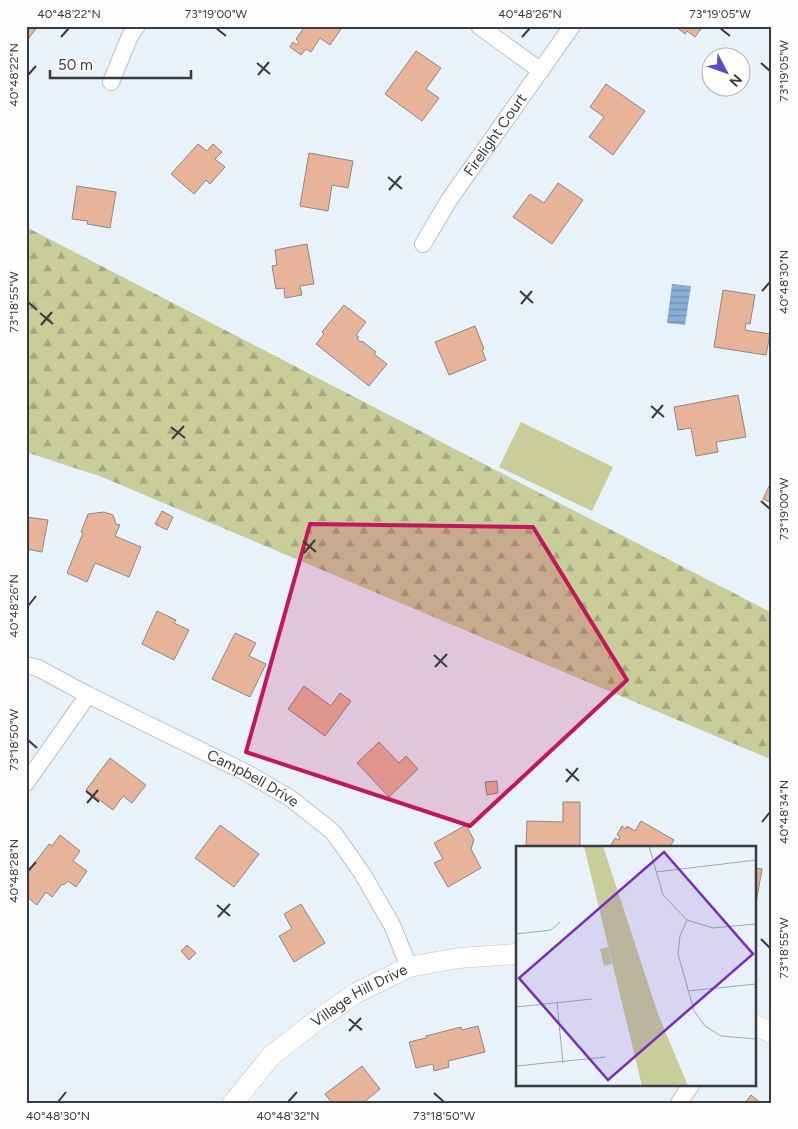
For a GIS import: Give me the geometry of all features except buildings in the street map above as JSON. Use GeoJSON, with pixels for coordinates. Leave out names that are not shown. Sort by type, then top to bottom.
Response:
{"type":"FeatureCollection","features":[{"type":"Feature","properties":{"kind":"street"},"geometry":{"type":"LineString","coordinates":[[111,82],[130,36],[137,26]]}},
{"type":"Feature","properties":{"kind":"street"},"geometry":{"type":"LineString","coordinates":[[479,26],[541,71]]}},
{"type":"Feature","properties":{"kind":"street","name":"Firelight Court"},"geometry":{"type":"LineString","coordinates":[[423,244],[449,200],[572,26]]}},
{"type":"Feature","properties":{"kind":"street","name":"Campbell Drive"},"geometry":{"type":"LineString","coordinates":[[26,664],[38,668],[88,695],[247,773],[290,798],[333,832],[362,873],[392,925],[409,967]]}},
{"type":"Feature","properties":{"kind":"street"},"geometry":{"type":"LineString","coordinates":[[26,784],[88,695]]}},
{"type":"Feature","properties":{"kind":"street","name":"Village Hill Drive"},"geometry":{"type":"LineString","coordinates":[[233,1103],[271,1056],[356,993],[409,967],[458,958],[516,954]]}},
{"type":"Feature","properties":{"kind":"street"},"geometry":{"type":"LineString","coordinates":[[756,1025],[772,1033]]}},
{"type":"Feature","properties":{"kind":"street"},"geometry":{"type":"LineString","coordinates":[[679,1103],[690,1086]]}},
{"type":"Feature","properties":{"kind":"highlighted area"},"geometry":{"type":"Polygon","coordinates":[[[310,524],[533,527],[627,680],[470,826],[246,752],[310,524]]]}},
{"type":"Feature","properties":{"kind":"green space"},"geometry":{"type":"Polygon","coordinates":[[[26,227],[772,613],[772,760],[102,477],[26,452],[26,227]]]}},
{"type":"Feature","properties":{"kind":"green space"},"geometry":{"type":"Polygon","coordinates":[[[521,422],[613,467],[592,511],[499,467],[521,422]]]}},
{"type":"Feature","properties":{"kind":"water"},"geometry":{"type":"Polygon","coordinates":[[[672,284],[691,286],[685,325],[667,323],[672,284]]]}}]}
